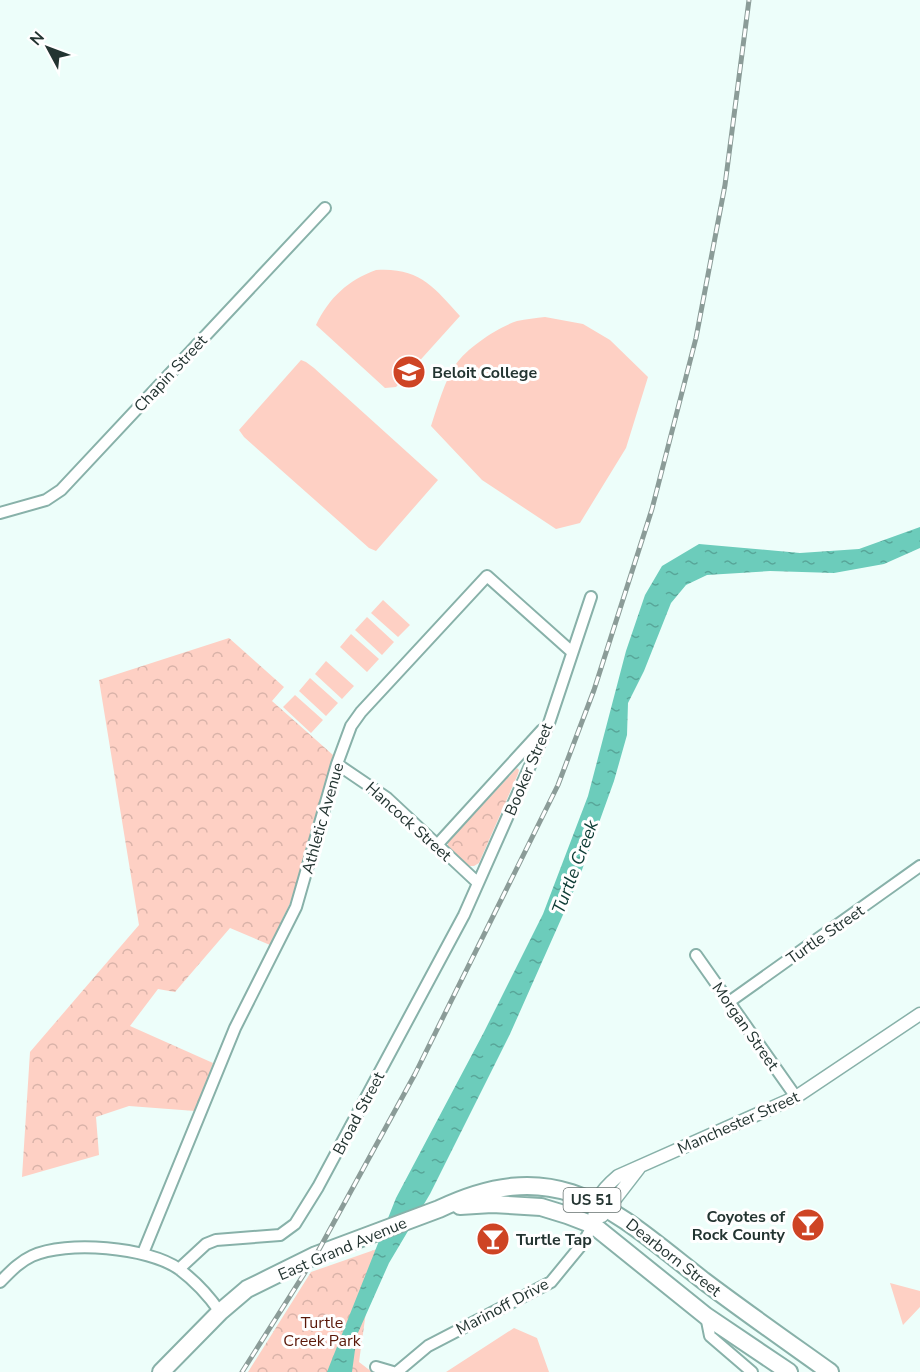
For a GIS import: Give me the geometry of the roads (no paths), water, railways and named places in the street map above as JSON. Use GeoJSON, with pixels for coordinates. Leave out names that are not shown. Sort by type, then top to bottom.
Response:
{"type":"FeatureCollection","features":[{"type":"Feature","properties":{"kind":"main road","name":"Dearborn Street"},"geometry":{"type":"LineString","coordinates":[[439,1209],[483,1192],[530,1185],[571,1192],[625,1218],[760,1323],[830,1372]]}},
{"type":"Feature","properties":{"kind":"main road","name":"Dearborn Street"},"geometry":{"type":"LineString","coordinates":[[439,1209],[492,1204],[541,1208],[593,1225],[706,1316],[789,1372]]}},
{"type":"Feature","properties":{"kind":"main road","name":"East Grand Avenue"},"geometry":{"type":"LineString","coordinates":[[220,1312],[247,1289],[316,1256],[439,1209]]}},
{"type":"Feature","properties":{"kind":"main road","name":"US 51"},"geometry":{"type":"LineString","coordinates":[[161,1372],[220,1312]]}},
{"type":"Feature","properties":{"kind":"street","name":"Chapin Street"},"geometry":{"type":"LineString","coordinates":[[0,513],[46,500],[61,490],[325,208]]}},
{"type":"Feature","properties":{"kind":"street","name":"Athletic Avenue"},"geometry":{"type":"LineString","coordinates":[[143,1253],[235,1028],[296,907],[337,764],[351,726],[361,712],[487,576],[572,652]]}},
{"type":"Feature","properties":{"kind":"street"},"geometry":{"type":"LineString","coordinates":[[572,652],[591,597]]}},
{"type":"Feature","properties":{"kind":"street","name":"Booker Street"},"geometry":{"type":"LineString","coordinates":[[478,883],[549,723],[572,652]]}},
{"type":"Feature","properties":{"kind":"street"},"geometry":{"type":"LineString","coordinates":[[437,845],[549,723]]}},
{"type":"Feature","properties":{"kind":"street","name":"Hancock Street"},"geometry":{"type":"LineString","coordinates":[[337,764],[387,798],[478,883]]}},
{"type":"Feature","properties":{"kind":"street","name":"Turtle Street"},"geometry":{"type":"LineString","coordinates":[[729,1002],[920,866]]}},
{"type":"Feature","properties":{"kind":"street","name":"Broad Street"},"geometry":{"type":"LineString","coordinates":[[179,1269],[206,1244],[216,1240],[280,1235],[295,1224],[336,1154],[464,915],[478,883]]}},
{"type":"Feature","properties":{"kind":"street","name":"Morgan Street"},"geometry":{"type":"LineString","coordinates":[[696,955],[796,1097]]}},
{"type":"Feature","properties":{"kind":"street","name":"Manchester Street"},"geometry":{"type":"LineString","coordinates":[[593,1225],[602,1205],[642,1164],[740,1124],[796,1097],[920,1014]]}},
{"type":"Feature","properties":{"kind":"street","name":"Marinoff Drive"},"geometry":{"type":"LineString","coordinates":[[376,1367],[395,1372],[428,1346],[551,1282],[584,1242],[593,1225]]}},
{"type":"Feature","properties":{"kind":"street"},"geometry":{"type":"LineString","coordinates":[[0,1282],[30,1256],[54,1250],[116,1248],[143,1253],[179,1269],[208,1295],[220,1312]]}},
{"type":"Feature","properties":{"kind":"street"},"geometry":{"type":"LineString","coordinates":[[706,1316],[710,1336],[752,1372]]}},
{"type":"Feature","properties":{"kind":"water","name":"Turtle Creek"},"geometry":{"type":"Polygon","coordinates":[[[920,527],[920,548],[884,564],[834,573],[770,571],[707,575],[686,585],[671,603],[644,671],[628,703],[627,735],[614,781],[578,881],[510,1034],[430,1194],[389,1263],[357,1335],[352,1372],[327,1372],[396,1198],[484,1032],[543,914],[588,796],[626,651],[645,595],[662,566],[699,544],[800,553],[859,549],[920,527]]]}},
{"type":"Feature","properties":{"kind":"railway"},"geometry":{"type":"LineString","coordinates":[[242,1372],[316,1255],[415,1074],[558,785],[594,690],[652,509],[696,338],[725,185],[749,0]]}},
{"type":"Feature","properties":{"kind":"place","name":"Beloit College"},"geometry":{"type":"Point","coordinates":[409,372]}},
{"type":"Feature","properties":{"kind":"place","name":"Coyotes of Rock County"},"geometry":{"type":"Point","coordinates":[808,1225]}},
{"type":"Feature","properties":{"kind":"place","name":"Turtle Tap"},"geometry":{"type":"Point","coordinates":[493,1239]}},
{"type":"Feature","properties":{"kind":"park label","name":"Turtle Creek Park"},"geometry":{"type":"Point","coordinates":[322,1331]}}]}
